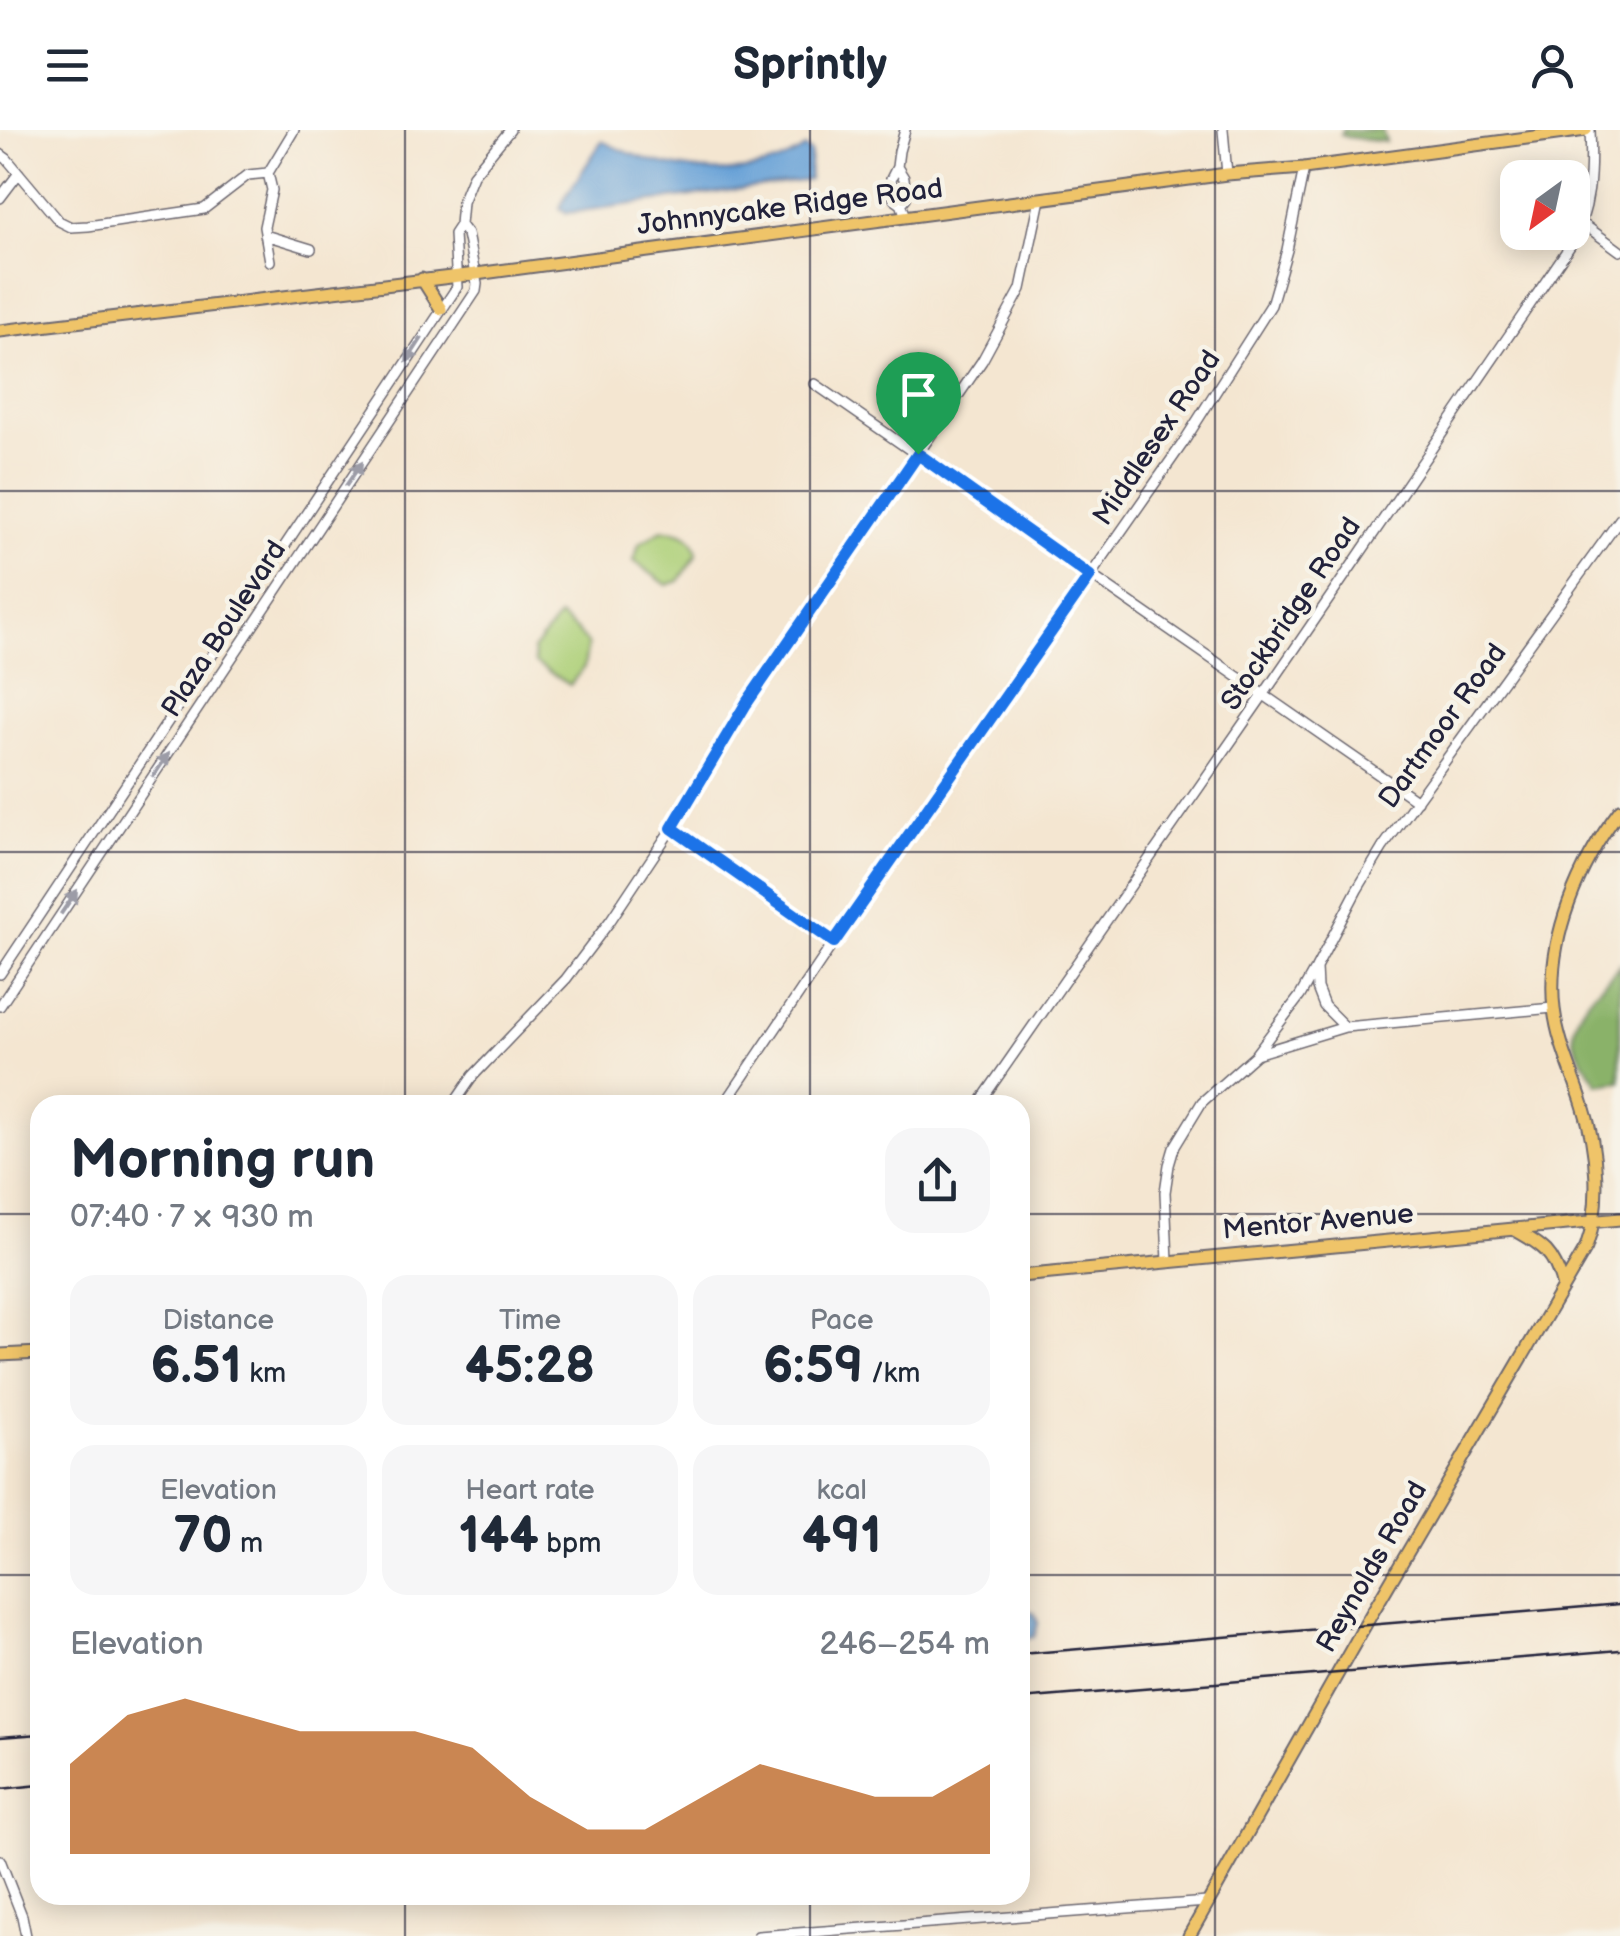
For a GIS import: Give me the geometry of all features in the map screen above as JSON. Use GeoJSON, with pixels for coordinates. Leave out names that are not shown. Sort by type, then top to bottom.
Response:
{"type":"FeatureCollection","features":[{"type":"Feature","properties":{"kind":"main road","name":"Johnnycake Ridge Road"},"geometry":{"type":"LineString","coordinates":[[0,331],[476,274],[904,210],[1040,199],[1227,174],[1304,168],[1483,139],[1588,130]]}},
{"type":"Feature","properties":{"kind":"main road"},"geometry":{"type":"LineString","coordinates":[[422,280],[441,309]]}},
{"type":"Feature","properties":{"kind":"main road"},"geometry":{"type":"LineString","coordinates":[[1594,1221],[1590,1130],[1566,1062],[1553,1008],[1555,966],[1564,918],[1592,852],[1620,810]]}},
{"type":"Feature","properties":{"kind":"main road","name":"Mentor Avenue"},"geometry":{"type":"LineString","coordinates":[[1030,1275],[1620,1219]]}},
{"type":"Feature","properties":{"kind":"main road","name":"Reynolds Road"},"geometry":{"type":"LineString","coordinates":[[1190,1936],[1586,1248],[1594,1221]]}},
{"type":"Feature","properties":{"kind":"main road"},"geometry":{"type":"LineString","coordinates":[[1513,1229],[1550,1254],[1563,1287]]}},
{"type":"Feature","properties":{"kind":"main road"},"geometry":{"type":"LineString","coordinates":[[0,1355],[30,1354]]}},
{"type":"Feature","properties":{"kind":"street"},"geometry":{"type":"LineString","coordinates":[[270,261],[265,234],[272,190],[268,172],[294,130]]}},
{"type":"Feature","properties":{"kind":"street"},"geometry":{"type":"LineString","coordinates":[[457,276],[454,234],[460,226],[462,202],[473,175],[510,130]]}},
{"type":"Feature","properties":{"kind":"street"},"geometry":{"type":"LineString","coordinates":[[904,210],[894,199],[891,179],[905,130]]}},
{"type":"Feature","properties":{"kind":"street"},"geometry":{"type":"LineString","coordinates":[[1224,130],[1227,174]]}},
{"type":"Feature","properties":{"kind":"street","name":"Stockbridge Road"},"geometry":{"type":"LineString","coordinates":[[1588,130],[1589,160]]}},
{"type":"Feature","properties":{"kind":"street"},"geometry":{"type":"LineString","coordinates":[[0,154],[55,217],[70,227],[204,209],[248,175],[268,172]]}},
{"type":"Feature","properties":{"kind":"street","name":"Middlesex Road"},"geometry":{"type":"LineString","coordinates":[[731,1095],[1183,442],[1271,306],[1304,168]]}},
{"type":"Feature","properties":{"kind":"street"},"geometry":{"type":"LineString","coordinates":[[0,198],[18,173]]}},
{"type":"Feature","properties":{"kind":"street"},"geometry":{"type":"LineString","coordinates":[[459,1095],[566,979],[610,922],[746,704],[982,361],[1022,289],[1040,199]]}},
{"type":"Feature","properties":{"kind":"street"},"geometry":{"type":"LineString","coordinates":[[460,226],[467,234],[476,274]]}},
{"type":"Feature","properties":{"kind":"street"},"geometry":{"type":"LineString","coordinates":[[1590,229],[1620,251]]}},
{"type":"Feature","properties":{"kind":"street"},"geometry":{"type":"LineString","coordinates":[[265,234],[311,249]]}},
{"type":"Feature","properties":{"kind":"street","name":"Stockbridge Road"},"geometry":{"type":"LineString","coordinates":[[985,1095],[1567,250]]}},
{"type":"Feature","properties":{"kind":"street","name":"Plaza Boulevard"},"geometry":{"type":"LineString","coordinates":[[0,1006],[476,291],[476,274]]}},
{"type":"Feature","properties":{"kind":"street","name":"Plaza Boulevard"},"geometry":{"type":"LineString","coordinates":[[0,974],[457,286],[457,276]]}},
{"type":"Feature","properties":{"kind":"street"},"geometry":{"type":"LineString","coordinates":[[815,384],[1417,801]]}},
{"type":"Feature","properties":{"kind":"street","name":"Dartmoor Road"},"geometry":{"type":"LineString","coordinates":[[1168,1261],[1168,1166],[1174,1148],[1202,1102],[1255,1054],[1300,996],[1383,847],[1620,519]]}},
{"type":"Feature","properties":{"kind":"street"},"geometry":{"type":"LineString","coordinates":[[672,828],[834,942]]}},
{"type":"Feature","properties":{"kind":"street"},"geometry":{"type":"LineString","coordinates":[[1316,968],[1317,988],[1324,1006],[1345,1027]]}},
{"type":"Feature","properties":{"kind":"street"},"geometry":{"type":"LineString","coordinates":[[1255,1054],[1345,1027],[1553,1008]]}},
{"type":"Feature","properties":{"kind":"street"},"geometry":{"type":"LineString","coordinates":[[0,1860],[26,1936]]}},
{"type":"Feature","properties":{"kind":"street"},"geometry":{"type":"LineString","coordinates":[[758,1936],[1207,1902]]}},
{"type":"Feature","properties":{"kind":"green space"},"geometry":{"type":"Polygon","coordinates":[[[1343,130],[1382,130],[1386,142],[1347,137],[1341,135],[1343,130]]]}},
{"type":"Feature","properties":{"kind":"green space"},"geometry":{"type":"Polygon","coordinates":[[[662,530],[685,534],[697,554],[679,581],[667,585],[634,561],[639,544],[662,530]]]}},
{"type":"Feature","properties":{"kind":"green space"},"geometry":{"type":"Polygon","coordinates":[[[559,617],[588,645],[584,667],[570,685],[535,663],[533,650],[559,617]]]}},
{"type":"Feature","properties":{"kind":"green space"},"geometry":{"type":"Polygon","coordinates":[[[1620,964],[1620,1081],[1598,1084],[1578,1051],[1574,1029],[1582,1008],[1620,964]]]}},
{"type":"Feature","properties":{"kind":"water"},"geometry":{"type":"Polygon","coordinates":[[[602,141],[651,160],[704,171],[757,168],[805,148],[811,153],[809,180],[567,213],[560,208],[564,199],[602,141]]]}},
{"type":"Feature","properties":{"kind":"water"},"geometry":{"type":"Polygon","coordinates":[[[1030,1612],[1038,1623],[1034,1637],[1030,1638],[1030,1612]]]}},
{"type":"Feature","properties":{"kind":"railway"},"geometry":{"type":"LineString","coordinates":[[1030,1653],[1620,1604]]}},
{"type":"Feature","properties":{"kind":"railway"},"geometry":{"type":"LineString","coordinates":[[1030,1698],[1620,1650]]}},
{"type":"Feature","properties":{"kind":"railway"},"geometry":{"type":"LineString","coordinates":[[0,1737],[30,1735]]}},
{"type":"Feature","properties":{"kind":"railway"},"geometry":{"type":"LineString","coordinates":[[0,1789],[30,1786]]}},
{"type":"Feature","properties":{"kind":"route"},"geometry":{"type":"LineString","coordinates":[[918,454],[1090,576],[834,942],[672,828],[746,704],[918,454]]}}]}
